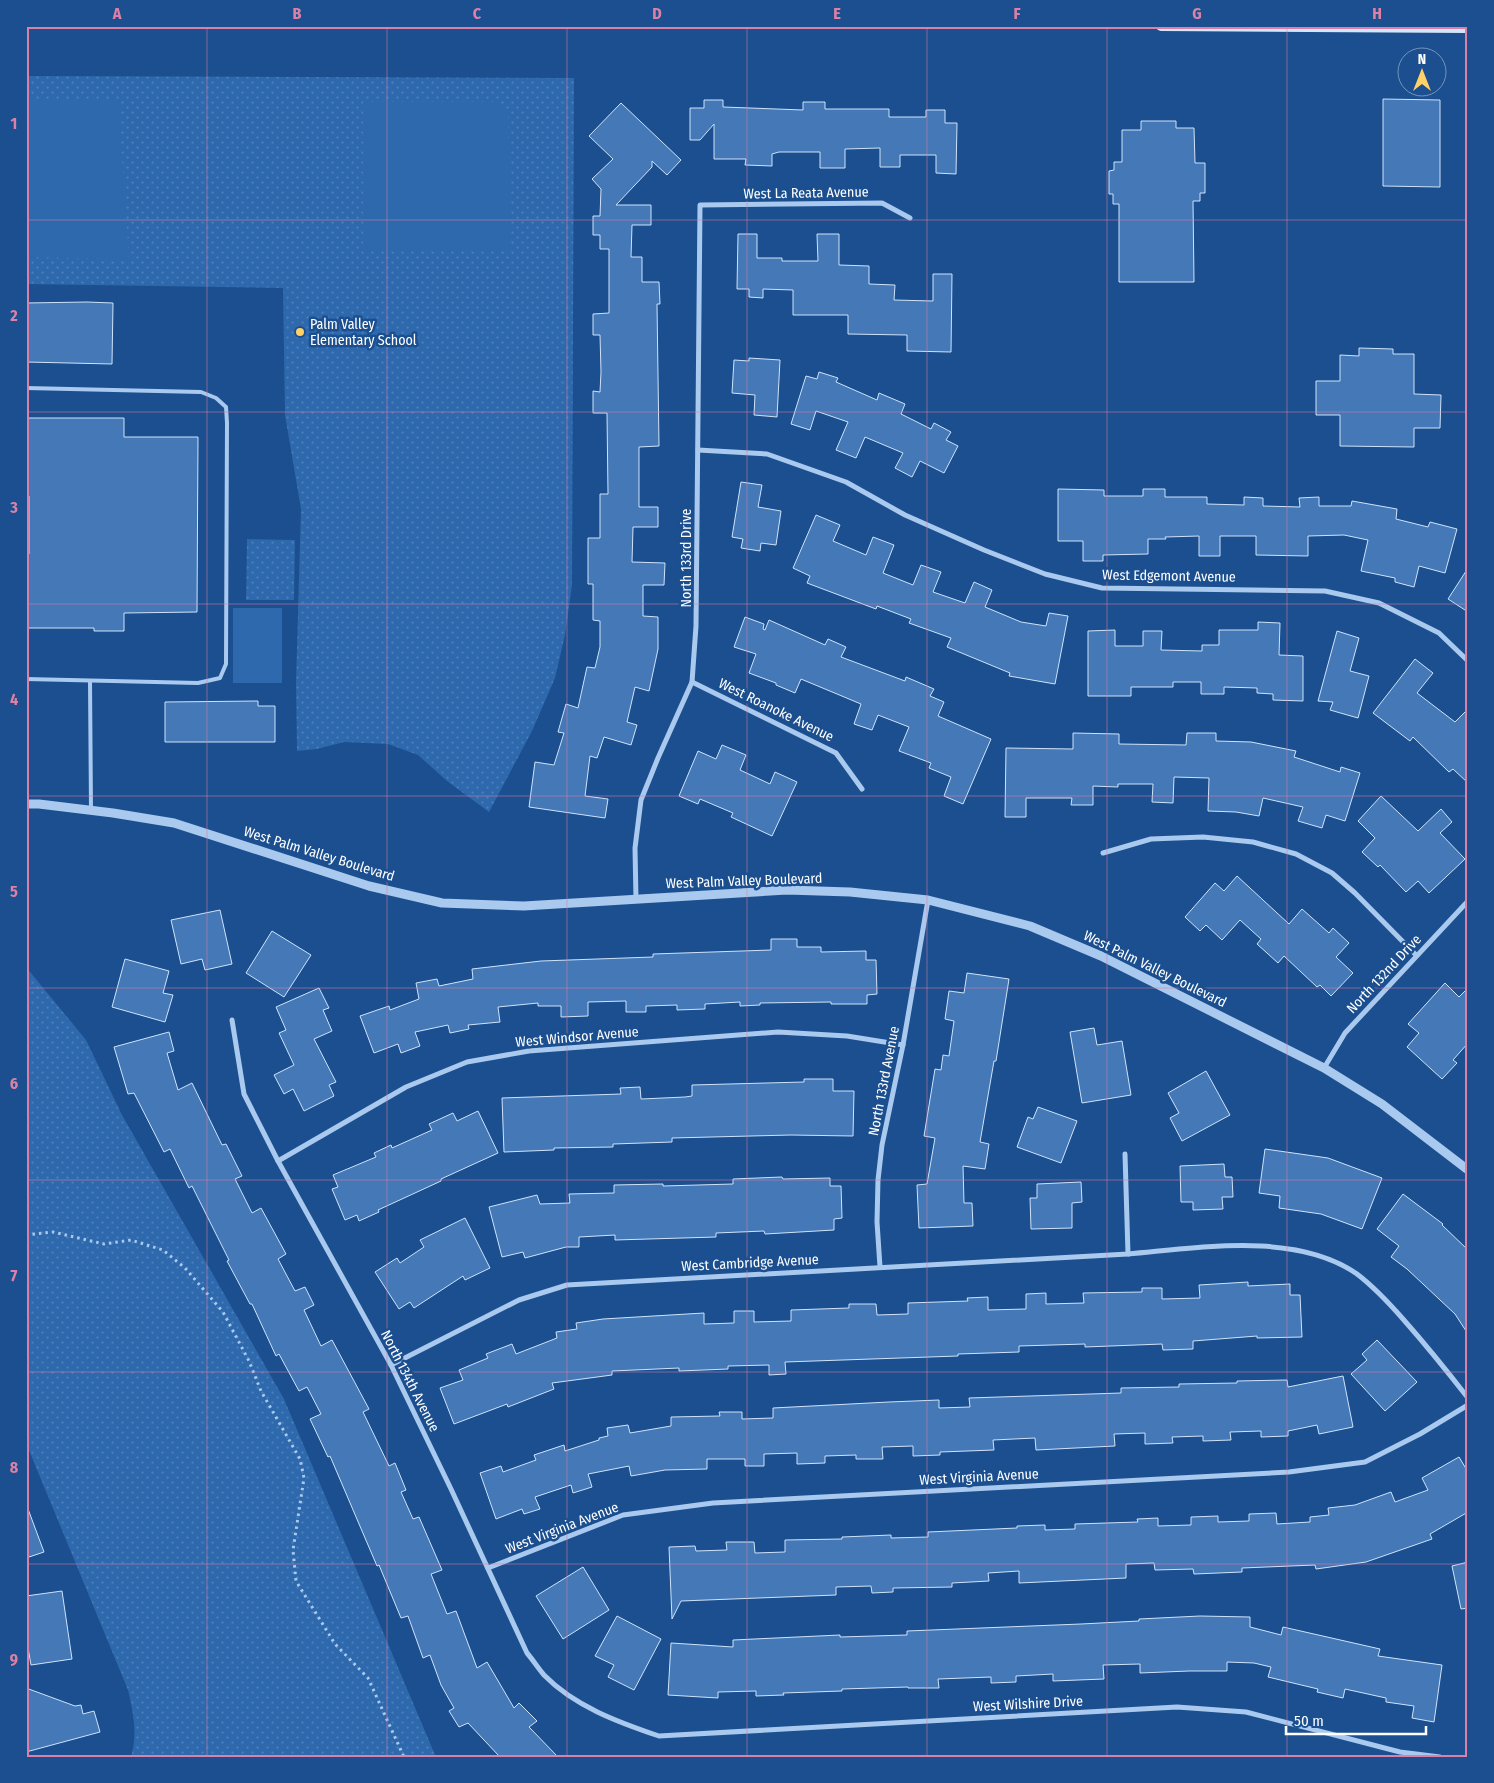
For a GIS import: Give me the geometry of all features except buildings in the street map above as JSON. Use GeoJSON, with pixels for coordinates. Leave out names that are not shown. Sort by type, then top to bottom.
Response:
{"type":"FeatureCollection","features":[{"type":"Feature","properties":{"kind":"main road"},"geometry":{"type":"LineString","coordinates":[[1160,26],[1468,28]]}},
{"type":"Feature","properties":{"kind":"street","name":"West La Reata Avenue"},"geometry":{"type":"LineString","coordinates":[[700,205],[882,203],[910,218]]}},
{"type":"Feature","properties":{"kind":"street","name":"North 133rd Drive"},"geometry":{"type":"LineString","coordinates":[[636,900],[635,848],[641,800],[692,682],[696,626],[700,205]]}},
{"type":"Feature","properties":{"kind":"street","name":"West Edgemont Avenue"},"geometry":{"type":"LineString","coordinates":[[698,450],[767,454],[846,482],[905,515],[984,550],[1045,574],[1102,588],[1325,591],[1379,602],[1439,633],[1468,661]]}},
{"type":"Feature","properties":{"kind":"street","name":"West Roanoke Avenue"},"geometry":{"type":"LineString","coordinates":[[692,682],[836,753],[862,789]]}},
{"type":"Feature","properties":{"kind":"street","name":"West Palm Valley Boulevard"},"geometry":{"type":"LineString","coordinates":[[26,804],[91,810],[174,823],[369,886],[442,903],[524,906],[787,890],[850,892],[928,900],[1030,926],[1101,956],[1324,1068],[1382,1104],[1468,1170]]}},
{"type":"Feature","properties":{"kind":"street"},"geometry":{"type":"LineString","coordinates":[[1103,854],[1151,839],[1203,837],[1253,842],[1296,854],[1332,873],[1356,893],[1416,956]]}},
{"type":"Feature","properties":{"kind":"street","name":"North 133rd Avenue"},"geometry":{"type":"LineString","coordinates":[[880,1267],[877,1222],[878,1180],[882,1145],[903,1045],[928,900]]}},
{"type":"Feature","properties":{"kind":"street","name":"North 132nd Drive"},"geometry":{"type":"LineString","coordinates":[[1324,1068],[1345,1033],[1468,901]]}},
{"type":"Feature","properties":{"kind":"street","name":"North 134th Avenue"},"geometry":{"type":"LineString","coordinates":[[232,1020],[244,1094],[278,1161],[391,1365],[527,1653],[544,1675],[569,1696],[614,1720]]}},
{"type":"Feature","properties":{"kind":"street","name":"West Windsor Avenue"},"geometry":{"type":"LineString","coordinates":[[278,1161],[406,1087],[467,1062],[529,1051],[778,1032],[847,1036],[903,1045]]}},
{"type":"Feature","properties":{"kind":"street"},"geometry":{"type":"LineString","coordinates":[[1125,1154],[1128,1254]]}},
{"type":"Feature","properties":{"kind":"street","name":"West Cambridge Avenue"},"geometry":{"type":"LineString","coordinates":[[391,1365],[518,1300],[567,1285],[1128,1254],[1215,1247],[1268,1246],[1310,1252],[1356,1274],[1383,1297],[1425,1344],[1468,1398]]}},
{"type":"Feature","properties":{"kind":"street","name":"West Virginia Avenue"},"geometry":{"type":"LineString","coordinates":[[488,1568],[623,1515],[713,1503],[1289,1472],[1365,1462],[1420,1434],[1468,1405]]}},
{"type":"Feature","properties":{"kind":"street","name":"West Wilshire Drive"},"geometry":{"type":"LineString","coordinates":[[614,1720],[659,1736],[1178,1707],[1246,1712],[1400,1752],[1440,1757]]}},
{"type":"Feature","properties":{"kind":"lane"},"geometry":{"type":"LineString","coordinates":[[26,388],[201,392],[216,398],[226,407],[228,422],[226,664],[220,678],[198,683],[26,679]]}},
{"type":"Feature","properties":{"kind":"lane"},"geometry":{"type":"LineString","coordinates":[[90,681],[91,810]]}},
{"type":"Feature","properties":{"kind":"path"},"geometry":{"type":"LineString","coordinates":[[26,1235],[54,1232],[104,1244],[131,1240],[163,1250],[185,1268],[223,1312],[249,1361],[261,1391],[300,1459],[304,1478],[293,1550],[296,1581],[335,1644],[368,1678],[404,1757]]}},
{"type":"Feature","properties":{"kind":"shaded area","name":"Palm Valley Elementary School"},"geometry":{"type":"Polygon","coordinates":[[[26,76],[574,78],[572,585],[565,635],[555,678],[532,731],[489,812],[447,781],[418,755],[388,744],[344,742],[317,749],[297,751],[296,683],[301,509],[285,415],[283,288],[26,284],[26,76]]]}},
{"type":"Feature","properties":{"kind":"shaded area"},"geometry":{"type":"Polygon","coordinates":[[[26,99],[118,99],[129,259],[26,257],[26,99]]]}},
{"type":"Feature","properties":{"kind":"shaded area"},"geometry":{"type":"Polygon","coordinates":[[[363,102],[496,102],[508,113],[510,251],[363,250],[363,102]]]}},
{"type":"Feature","properties":{"kind":"shaded area"},"geometry":{"type":"Polygon","coordinates":[[[247,539],[295,540],[294,600],[246,600],[247,539]]]}},
{"type":"Feature","properties":{"kind":"shaded area"},"geometry":{"type":"Polygon","coordinates":[[[233,608],[282,608],[282,683],[233,683],[233,608]]]}},
{"type":"Feature","properties":{"kind":"shaded area"},"geometry":{"type":"Polygon","coordinates":[[[26,967],[86,1040],[122,1115],[284,1399],[436,1757],[131,1757],[134,1731],[128,1690],[26,1443],[26,967]]]}},
{"type":"Feature","properties":{"kind":"place","name":"Palm Valley Elementary School"},"geometry":{"type":"Point","coordinates":[300,332]}}]}
